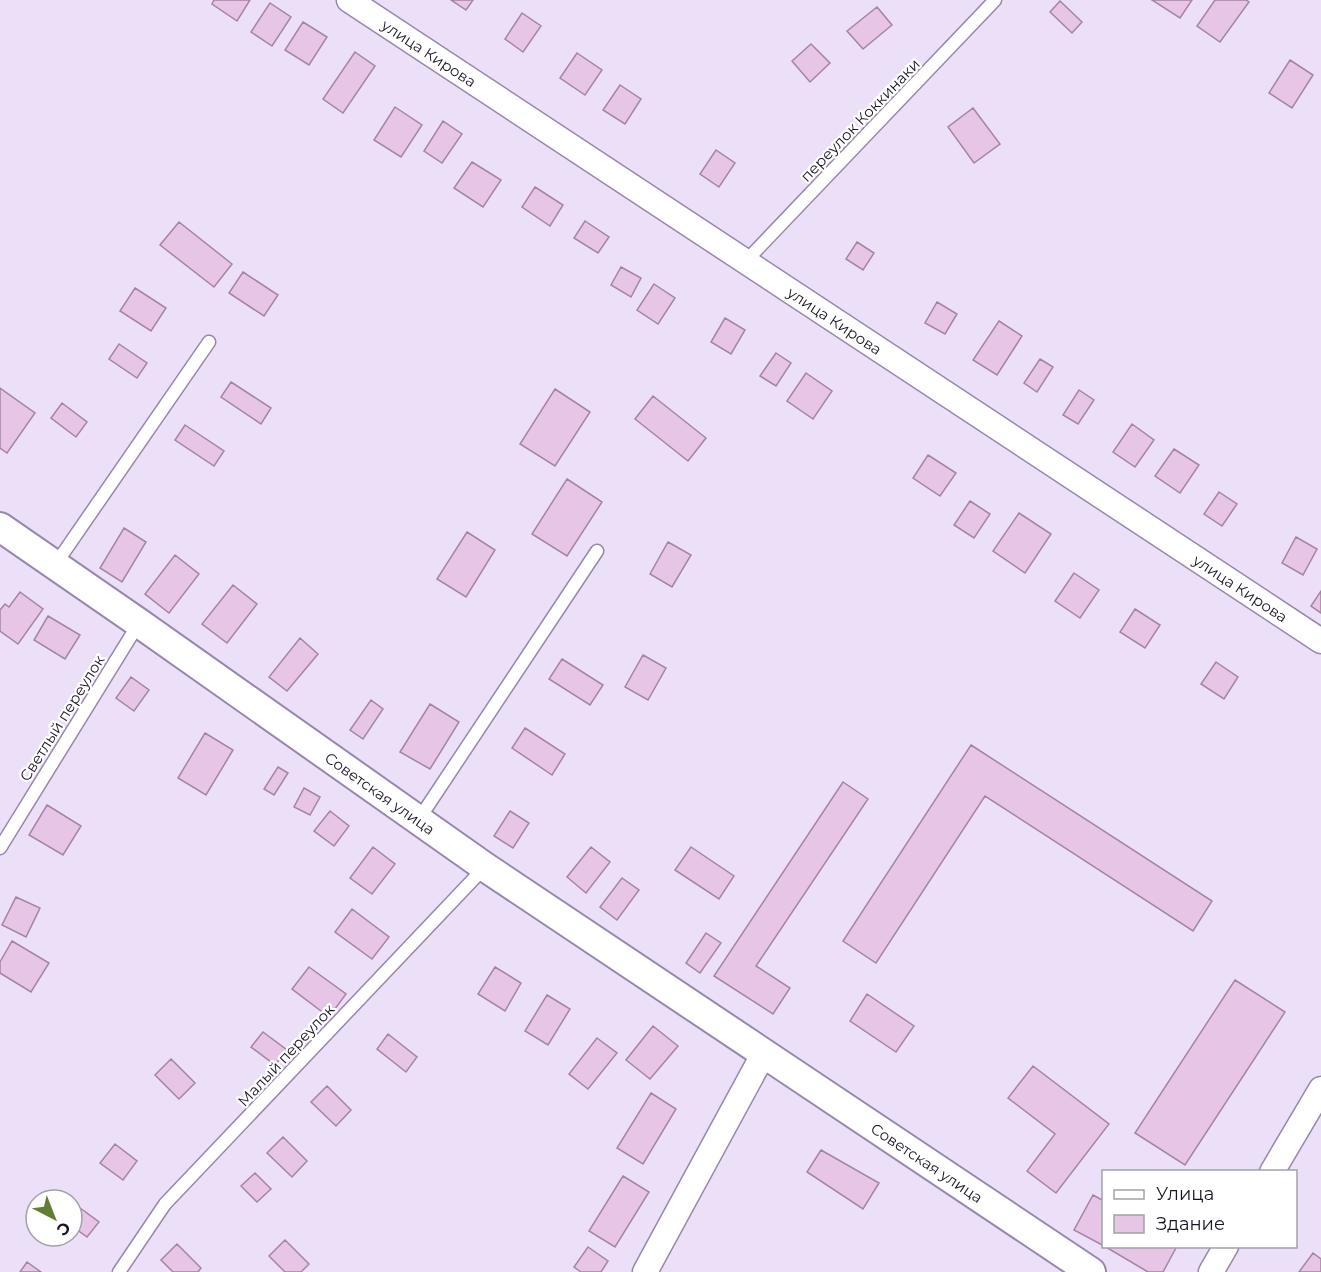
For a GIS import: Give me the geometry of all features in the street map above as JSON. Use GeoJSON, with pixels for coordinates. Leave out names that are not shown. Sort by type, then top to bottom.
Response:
{"type":"FeatureCollection","features":[{"type":"Feature","properties":{"kind":"street","name":"улица Кирова"},"geometry":{"type":"LineString","coordinates":[[349,0],[1321,641]]}},
{"type":"Feature","properties":{"kind":"street","name":"Советская улица"},"geometry":{"type":"LineString","coordinates":[[0,527],[485,867],[1090,1272]]}},
{"type":"Feature","properties":{"kind":"street"},"geometry":{"type":"LineString","coordinates":[[645,1272],[764,1053]]}},
{"type":"Feature","properties":{"kind":"street"},"geometry":{"type":"LineString","coordinates":[[1273,1170],[1321,1089]]}},
{"type":"Feature","properties":{"kind":"street"},"geometry":{"type":"LineString","coordinates":[[1211,1272],[1225,1248]]}},
{"type":"Feature","properties":{"kind":"lane","name":"переулок Коккинаки"},"geometry":{"type":"LineString","coordinates":[[746,261],[995,0]]}},
{"type":"Feature","properties":{"kind":"lane"},"geometry":{"type":"LineString","coordinates":[[55,565],[209,342]]}},
{"type":"Feature","properties":{"kind":"lane"},"geometry":{"type":"LineString","coordinates":[[419,819],[597,551]]}},
{"type":"Feature","properties":{"kind":"lane","name":"Светлый переулок"},"geometry":{"type":"LineString","coordinates":[[0,848],[139,623]]}},
{"type":"Feature","properties":{"kind":"lane","name":"Светлый переулок"},"geometry":{"type":"LineString","coordinates":[[0,838],[11,829]]}},
{"type":"Feature","properties":{"kind":"lane","name":"Малый переулок"},"geometry":{"type":"LineString","coordinates":[[119,1272],[165,1204],[485,867]]}},
{"type":"Feature","properties":{"kind":"building"},"geometry":{"type":"Polygon","coordinates":[[[214,0],[250,0],[237,21],[212,4],[214,0]]]}},
{"type":"Feature","properties":{"kind":"building"},"geometry":{"type":"Polygon","coordinates":[[[451,0],[473,0],[466,10],[451,0]]]}},
{"type":"Feature","properties":{"kind":"building"},"geometry":{"type":"Polygon","coordinates":[[[1152,0],[1192,0],[1180,18],[1152,0]]]}},
{"type":"Feature","properties":{"kind":"building"},"geometry":{"type":"Polygon","coordinates":[[[1215,0],[1246,0],[1249,2],[1220,42],[1197,26],[1215,0]]]}},
{"type":"Feature","properties":{"kind":"building"},"geometry":{"type":"Polygon","coordinates":[[[1060,1],[1082,22],[1072,33],[1050,12],[1060,1]]]}},
{"type":"Feature","properties":{"kind":"building"},"geometry":{"type":"Polygon","coordinates":[[[270,3],[291,17],[272,46],[251,32],[270,3]]]}},
{"type":"Feature","properties":{"kind":"building"},"geometry":{"type":"Polygon","coordinates":[[[877,7],[892,25],[863,49],[847,31],[877,7]]]}},
{"type":"Feature","properties":{"kind":"building"},"geometry":{"type":"Polygon","coordinates":[[[522,13],[541,26],[523,52],[505,39],[522,13]]]}},
{"type":"Feature","properties":{"kind":"building"},"geometry":{"type":"Polygon","coordinates":[[[303,22],[327,37],[309,65],[285,50],[303,22]]]}},
{"type":"Feature","properties":{"kind":"building"},"geometry":{"type":"Polygon","coordinates":[[[811,44],[830,63],[810,82],[792,61],[811,44]]]}},
{"type":"Feature","properties":{"kind":"building"},"geometry":{"type":"Polygon","coordinates":[[[355,52],[375,66],[343,113],[323,99],[355,52]]]}},
{"type":"Feature","properties":{"kind":"building"},"geometry":{"type":"Polygon","coordinates":[[[577,53],[602,70],[585,95],[560,78],[577,53]]]}},
{"type":"Feature","properties":{"kind":"building"},"geometry":{"type":"Polygon","coordinates":[[[1290,60],[1313,75],[1292,108],[1269,93],[1290,60]]]}},
{"type":"Feature","properties":{"kind":"building"},"geometry":{"type":"Polygon","coordinates":[[[620,85],[641,99],[625,124],[603,110],[620,85]]]}},
{"type":"Feature","properties":{"kind":"building"},"geometry":{"type":"Polygon","coordinates":[[[395,107],[422,125],[401,157],[374,140],[395,107]]]}},
{"type":"Feature","properties":{"kind":"building"},"geometry":{"type":"Polygon","coordinates":[[[973,108],[1000,144],[974,163],[948,127],[973,108]]]}},
{"type":"Feature","properties":{"kind":"building"},"geometry":{"type":"Polygon","coordinates":[[[443,121],[462,134],[442,163],[424,151],[443,121]]]}},
{"type":"Feature","properties":{"kind":"building"},"geometry":{"type":"Polygon","coordinates":[[[716,150],[735,163],[719,187],[700,174],[716,150]]]}},
{"type":"Feature","properties":{"kind":"building"},"geometry":{"type":"Polygon","coordinates":[[[472,162],[501,180],[483,207],[454,188],[472,162]]]}},
{"type":"Feature","properties":{"kind":"building"},"geometry":{"type":"Polygon","coordinates":[[[535,187],[563,205],[550,226],[522,207],[535,187]]]}},
{"type":"Feature","properties":{"kind":"building"},"geometry":{"type":"Polygon","coordinates":[[[585,221],[609,237],[598,253],[574,238],[585,221]]]}},
{"type":"Feature","properties":{"kind":"building"},"geometry":{"type":"Polygon","coordinates":[[[179,222],[232,264],[214,287],[160,245],[179,222]]]}},
{"type":"Feature","properties":{"kind":"building"},"geometry":{"type":"Polygon","coordinates":[[[857,242],[874,253],[863,270],[846,259],[857,242]]]}},
{"type":"Feature","properties":{"kind":"building"},"geometry":{"type":"Polygon","coordinates":[[[621,267],[641,278],[631,297],[611,285],[621,267]]]}},
{"type":"Feature","properties":{"kind":"building"},"geometry":{"type":"Polygon","coordinates":[[[243,272],[278,295],[264,316],[229,293],[243,272]]]}},
{"type":"Feature","properties":{"kind":"building"},"geometry":{"type":"Polygon","coordinates":[[[654,284],[675,298],[658,324],[637,310],[654,284]]]}},
{"type":"Feature","properties":{"kind":"building"},"geometry":{"type":"Polygon","coordinates":[[[135,288],[166,308],[151,331],[120,311],[135,288]]]}},
{"type":"Feature","properties":{"kind":"building"},"geometry":{"type":"Polygon","coordinates":[[[937,302],[957,314],[945,334],[925,323],[937,302]]]}},
{"type":"Feature","properties":{"kind":"building"},"geometry":{"type":"Polygon","coordinates":[[[725,318],[745,330],[731,354],[711,342],[725,318]]]}},
{"type":"Feature","properties":{"kind":"building"},"geometry":{"type":"Polygon","coordinates":[[[999,321],[1022,336],[997,375],[973,360],[999,321]]]}},
{"type":"Feature","properties":{"kind":"building"},"geometry":{"type":"Polygon","coordinates":[[[119,344],[147,363],[137,378],[109,359],[119,344]]]}},
{"type":"Feature","properties":{"kind":"building"},"geometry":{"type":"Polygon","coordinates":[[[776,353],[791,363],[776,386],[760,376],[776,353]]]}},
{"type":"Feature","properties":{"kind":"building"},"geometry":{"type":"Polygon","coordinates":[[[1040,359],[1053,367],[1037,392],[1024,383],[1040,359]]]}},
{"type":"Feature","properties":{"kind":"building"},"geometry":{"type":"Polygon","coordinates":[[[806,373],[832,391],[813,419],[787,401],[806,373]]]}},
{"type":"Feature","properties":{"kind":"building"},"geometry":{"type":"Polygon","coordinates":[[[231,382],[271,408],[261,424],[221,397],[231,382]]]}},
{"type":"Feature","properties":{"kind":"building"},"geometry":{"type":"Polygon","coordinates":[[[0,388],[35,413],[7,453],[0,448],[0,388]]]}},
{"type":"Feature","properties":{"kind":"building"},"geometry":{"type":"Polygon","coordinates":[[[555,389],[590,412],[555,466],[520,444],[555,389]]]}},
{"type":"Feature","properties":{"kind":"building"},"geometry":{"type":"Polygon","coordinates":[[[1079,390],[1094,400],[1078,424],[1063,415],[1079,390]]]}},
{"type":"Feature","properties":{"kind":"building"},"geometry":{"type":"Polygon","coordinates":[[[653,396],[706,438],[688,461],[635,419],[653,396]]]}},
{"type":"Feature","properties":{"kind":"building"},"geometry":{"type":"Polygon","coordinates":[[[62,403],[87,422],[76,437],[51,418],[62,403]]]}},
{"type":"Feature","properties":{"kind":"building"},"geometry":{"type":"Polygon","coordinates":[[[1132,424],[1154,440],[1135,467],[1113,452],[1132,424]]]}},
{"type":"Feature","properties":{"kind":"building"},"geometry":{"type":"Polygon","coordinates":[[[185,425],[224,451],[214,466],[175,440],[185,425]]]}},
{"type":"Feature","properties":{"kind":"building"},"geometry":{"type":"Polygon","coordinates":[[[1174,449],[1199,465],[1180,493],[1155,476],[1174,449]]]}},
{"type":"Feature","properties":{"kind":"building"},"geometry":{"type":"Polygon","coordinates":[[[928,455],[956,473],[940,496],[913,478],[928,455]]]}},
{"type":"Feature","properties":{"kind":"building"},"geometry":{"type":"Polygon","coordinates":[[[567,479],[602,502],[567,556],[532,534],[567,479]]]}},
{"type":"Feature","properties":{"kind":"building"},"geometry":{"type":"Polygon","coordinates":[[[1219,492],[1237,504],[1222,526],[1204,514],[1219,492]]]}},
{"type":"Feature","properties":{"kind":"building"},"geometry":{"type":"Polygon","coordinates":[[[970,501],[990,514],[974,538],[954,525],[970,501]]]}},
{"type":"Feature","properties":{"kind":"building"},"geometry":{"type":"Polygon","coordinates":[[[1019,513],[1051,534],[1025,573],[993,551],[1019,513]]]}},
{"type":"Feature","properties":{"kind":"building"},"geometry":{"type":"Polygon","coordinates":[[[124,528],[146,542],[122,582],[100,568],[124,528]]]}},
{"type":"Feature","properties":{"kind":"building"},"geometry":{"type":"Polygon","coordinates":[[[467,532],[495,550],[466,597],[437,579],[467,532]]]}},
{"type":"Feature","properties":{"kind":"building"},"geometry":{"type":"Polygon","coordinates":[[[1296,537],[1317,549],[1303,575],[1282,563],[1296,537]]]}},
{"type":"Feature","properties":{"kind":"building"},"geometry":{"type":"Polygon","coordinates":[[[668,542],[691,555],[672,587],[650,574],[668,542]]]}},
{"type":"Feature","properties":{"kind":"building"},"geometry":{"type":"Polygon","coordinates":[[[175,555],[199,574],[169,613],[145,594],[175,555]]]}},
{"type":"Feature","properties":{"kind":"building"},"geometry":{"type":"Polygon","coordinates":[[[1074,573],[1099,590],[1080,618],[1055,601],[1074,573]]]}},
{"type":"Feature","properties":{"kind":"building"},"geometry":{"type":"Polygon","coordinates":[[[233,585],[257,604],[227,643],[202,624],[233,585]]]}},
{"type":"Feature","properties":{"kind":"building"},"geometry":{"type":"Polygon","coordinates":[[[1321,591],[1321,613],[1311,606],[1321,591]]]}},
{"type":"Feature","properties":{"kind":"building"},"geometry":{"type":"Polygon","coordinates":[[[20,592],[43,609],[18,644],[0,631],[0,610],[5,604],[9,607],[20,592]]]}},
{"type":"Feature","properties":{"kind":"building"},"geometry":{"type":"Polygon","coordinates":[[[1135,609],[1160,625],[1145,648],[1120,632],[1135,609]]]}},
{"type":"Feature","properties":{"kind":"building"},"geometry":{"type":"Polygon","coordinates":[[[48,616],[80,635],[65,659],[34,640],[48,616]]]}},
{"type":"Feature","properties":{"kind":"building"},"geometry":{"type":"Polygon","coordinates":[[[300,638],[318,654],[287,691],[269,677],[300,638]]]}},
{"type":"Feature","properties":{"kind":"building"},"geometry":{"type":"Polygon","coordinates":[[[643,655],[666,668],[648,700],[625,687],[643,655]]]}},
{"type":"Feature","properties":{"kind":"building"},"geometry":{"type":"Polygon","coordinates":[[[562,659],[603,685],[590,705],[549,679],[562,659]]]}},
{"type":"Feature","properties":{"kind":"building"},"geometry":{"type":"Polygon","coordinates":[[[1216,662],[1238,677],[1224,699],[1201,684],[1216,662]]]}},
{"type":"Feature","properties":{"kind":"building"},"geometry":{"type":"Polygon","coordinates":[[[131,677],[149,690],[134,711],[116,698],[131,677]]]}},
{"type":"Feature","properties":{"kind":"building"},"geometry":{"type":"Polygon","coordinates":[[[371,700],[383,709],[363,739],[350,730],[371,700]]]}},
{"type":"Feature","properties":{"kind":"building"},"geometry":{"type":"Polygon","coordinates":[[[430,704],[459,722],[430,769],[400,752],[430,704]]]}},
{"type":"Feature","properties":{"kind":"building"},"geometry":{"type":"Polygon","coordinates":[[[525,728],[565,754],[552,775],[512,748],[525,728]]]}},
{"type":"Feature","properties":{"kind":"building"},"geometry":{"type":"Polygon","coordinates":[[[205,733],[233,750],[206,795],[178,778],[205,733]]]}},
{"type":"Feature","properties":{"kind":"building"},"geometry":{"type":"Polygon","coordinates":[[[971,745],[1212,901],[1193,931],[985,796],[876,963],[843,941],[971,745]]]}},
{"type":"Feature","properties":{"kind":"building"},"geometry":{"type":"Polygon","coordinates":[[[278,767],[288,773],[274,795],[264,789],[278,767]]]}},
{"type":"Feature","properties":{"kind":"building"},"geometry":{"type":"Polygon","coordinates":[[[843,782],[868,799],[756,966],[790,988],[773,1014],[714,976],[843,782]]]}},
{"type":"Feature","properties":{"kind":"building"},"geometry":{"type":"Polygon","coordinates":[[[304,788],[320,797],[310,815],[294,807],[304,788]]]}},
{"type":"Feature","properties":{"kind":"building"},"geometry":{"type":"Polygon","coordinates":[[[47,805],[81,826],[63,855],[29,835],[47,805]]]}},
{"type":"Feature","properties":{"kind":"building"},"geometry":{"type":"Polygon","coordinates":[[[330,811],[349,826],[334,846],[314,831],[330,811]]]}},
{"type":"Feature","properties":{"kind":"building"},"geometry":{"type":"Polygon","coordinates":[[[510,811],[529,823],[513,848],[494,836],[510,811]]]}},
{"type":"Feature","properties":{"kind":"building"},"geometry":{"type":"Polygon","coordinates":[[[373,847],[395,864],[372,894],[350,878],[373,847]]]}},
{"type":"Feature","properties":{"kind":"building"},"geometry":{"type":"Polygon","coordinates":[[[591,847],[610,862],[586,893],[567,877],[591,847]]]}},
{"type":"Feature","properties":{"kind":"building"},"geometry":{"type":"Polygon","coordinates":[[[691,847],[734,876],[719,899],[675,870],[691,847]]]}},
{"type":"Feature","properties":{"kind":"building"},"geometry":{"type":"Polygon","coordinates":[[[622,878],[639,890],[617,920],[600,907],[622,878]]]}},
{"type":"Feature","properties":{"kind":"building"},"geometry":{"type":"Polygon","coordinates":[[[16,897],[40,908],[26,937],[2,925],[16,897]]]}},
{"type":"Feature","properties":{"kind":"building"},"geometry":{"type":"Polygon","coordinates":[[[352,909],[389,937],[372,959],[335,932],[352,909]]]}},
{"type":"Feature","properties":{"kind":"building"},"geometry":{"type":"Polygon","coordinates":[[[706,933],[721,943],[700,973],[686,963],[706,933]]]}},
{"type":"Feature","properties":{"kind":"building"},"geometry":{"type":"Polygon","coordinates":[[[12,941],[49,963],[31,992],[0,973],[0,962],[12,941]]]}},
{"type":"Feature","properties":{"kind":"building"},"geometry":{"type":"Polygon","coordinates":[[[309,967],[346,994],[329,1017],[292,989],[309,967]]]}},
{"type":"Feature","properties":{"kind":"building"},"geometry":{"type":"Polygon","coordinates":[[[495,967],[521,983],[505,1011],[478,994],[495,967]]]}},
{"type":"Feature","properties":{"kind":"building"},"geometry":{"type":"Polygon","coordinates":[[[1235,980],[1285,1012],[1185,1165],[1135,1133],[1235,980]]]}},
{"type":"Feature","properties":{"kind":"building"},"geometry":{"type":"Polygon","coordinates":[[[867,994],[914,1026],[896,1052],[850,1021],[867,994]]]}},
{"type":"Feature","properties":{"kind":"building"},"geometry":{"type":"Polygon","coordinates":[[[547,995],[570,1009],[548,1045],[525,1031],[547,995]]]}},
{"type":"Feature","properties":{"kind":"building"},"geometry":{"type":"Polygon","coordinates":[[[653,1026],[678,1046],[650,1079],[626,1060],[653,1026]]]}},
{"type":"Feature","properties":{"kind":"building"},"geometry":{"type":"Polygon","coordinates":[[[263,1032],[287,1050],[275,1065],[251,1047],[263,1032]]]}},
{"type":"Feature","properties":{"kind":"building"},"geometry":{"type":"Polygon","coordinates":[[[388,1034],[417,1057],[406,1072],[377,1049],[388,1034]]]}},
{"type":"Feature","properties":{"kind":"building"},"geometry":{"type":"Polygon","coordinates":[[[597,1038],[617,1053],[588,1089],[569,1074],[597,1038]]]}},
{"type":"Feature","properties":{"kind":"building"},"geometry":{"type":"Polygon","coordinates":[[[171,1059],[195,1083],[179,1099],[155,1075],[171,1059]]]}},
{"type":"Feature","properties":{"kind":"building"},"geometry":{"type":"Polygon","coordinates":[[[1033,1066],[1109,1124],[1056,1193],[1027,1171],[1055,1134],[1008,1098],[1033,1066]]]}},
{"type":"Feature","properties":{"kind":"building"},"geometry":{"type":"Polygon","coordinates":[[[327,1086],[351,1110],[336,1126],[311,1102],[327,1086]]]}},
{"type":"Feature","properties":{"kind":"building"},"geometry":{"type":"Polygon","coordinates":[[[651,1093],[676,1109],[643,1164],[617,1148],[651,1093]]]}},
{"type":"Feature","properties":{"kind":"building"},"geometry":{"type":"Polygon","coordinates":[[[283,1137],[307,1161],[292,1177],[267,1153],[283,1137]]]}},
{"type":"Feature","properties":{"kind":"building"},"geometry":{"type":"Polygon","coordinates":[[[115,1144],[137,1161],[123,1180],[100,1163],[115,1144]]]}},
{"type":"Feature","properties":{"kind":"building"},"geometry":{"type":"Polygon","coordinates":[[[821,1150],[879,1183],[863,1209],[807,1172],[821,1150]]]}},
{"type":"Feature","properties":{"kind":"building"},"geometry":{"type":"Polygon","coordinates":[[[255,1173],[271,1189],[257,1202],[241,1186],[255,1173]]]}},
{"type":"Feature","properties":{"kind":"building"},"geometry":{"type":"Polygon","coordinates":[[[623,1176],[649,1192],[615,1247],[589,1231],[623,1176]]]}},
{"type":"Feature","properties":{"kind":"building"},"geometry":{"type":"Polygon","coordinates":[[[1093,1195],[1102,1200],[1102,1245],[1074,1230],[1093,1195]]]}},
{"type":"Feature","properties":{"kind":"building"},"geometry":{"type":"Polygon","coordinates":[[[84,1211],[99,1222],[87,1237],[84,1235],[84,1211]]]}},
{"type":"Feature","properties":{"kind":"building"},"geometry":{"type":"Polygon","coordinates":[[[285,1240],[309,1264],[301,1272],[285,1272],[269,1256],[285,1240]]]}},
{"type":"Feature","properties":{"kind":"building"},"geometry":{"type":"Polygon","coordinates":[[[177,1244],[201,1268],[198,1272],[173,1272],[161,1260],[177,1244]]]}},
{"type":"Feature","properties":{"kind":"building"},"geometry":{"type":"Polygon","coordinates":[[[588,1247],[608,1261],[601,1272],[581,1272],[574,1267],[588,1247]]]}},
{"type":"Feature","properties":{"kind":"building"},"geometry":{"type":"Polygon","coordinates":[[[1107,1248],[1176,1248],[1163,1272],[1148,1272],[1107,1248]]]}},
{"type":"Feature","properties":{"kind":"building"},"geometry":{"type":"Polygon","coordinates":[[[1313,1253],[1321,1259],[1321,1272],[1299,1272],[1313,1253]]]}},
{"type":"Feature","properties":{"kind":"building"},"geometry":{"type":"Polygon","coordinates":[[[27,1262],[41,1272],[20,1272],[27,1262]]]}}]}
